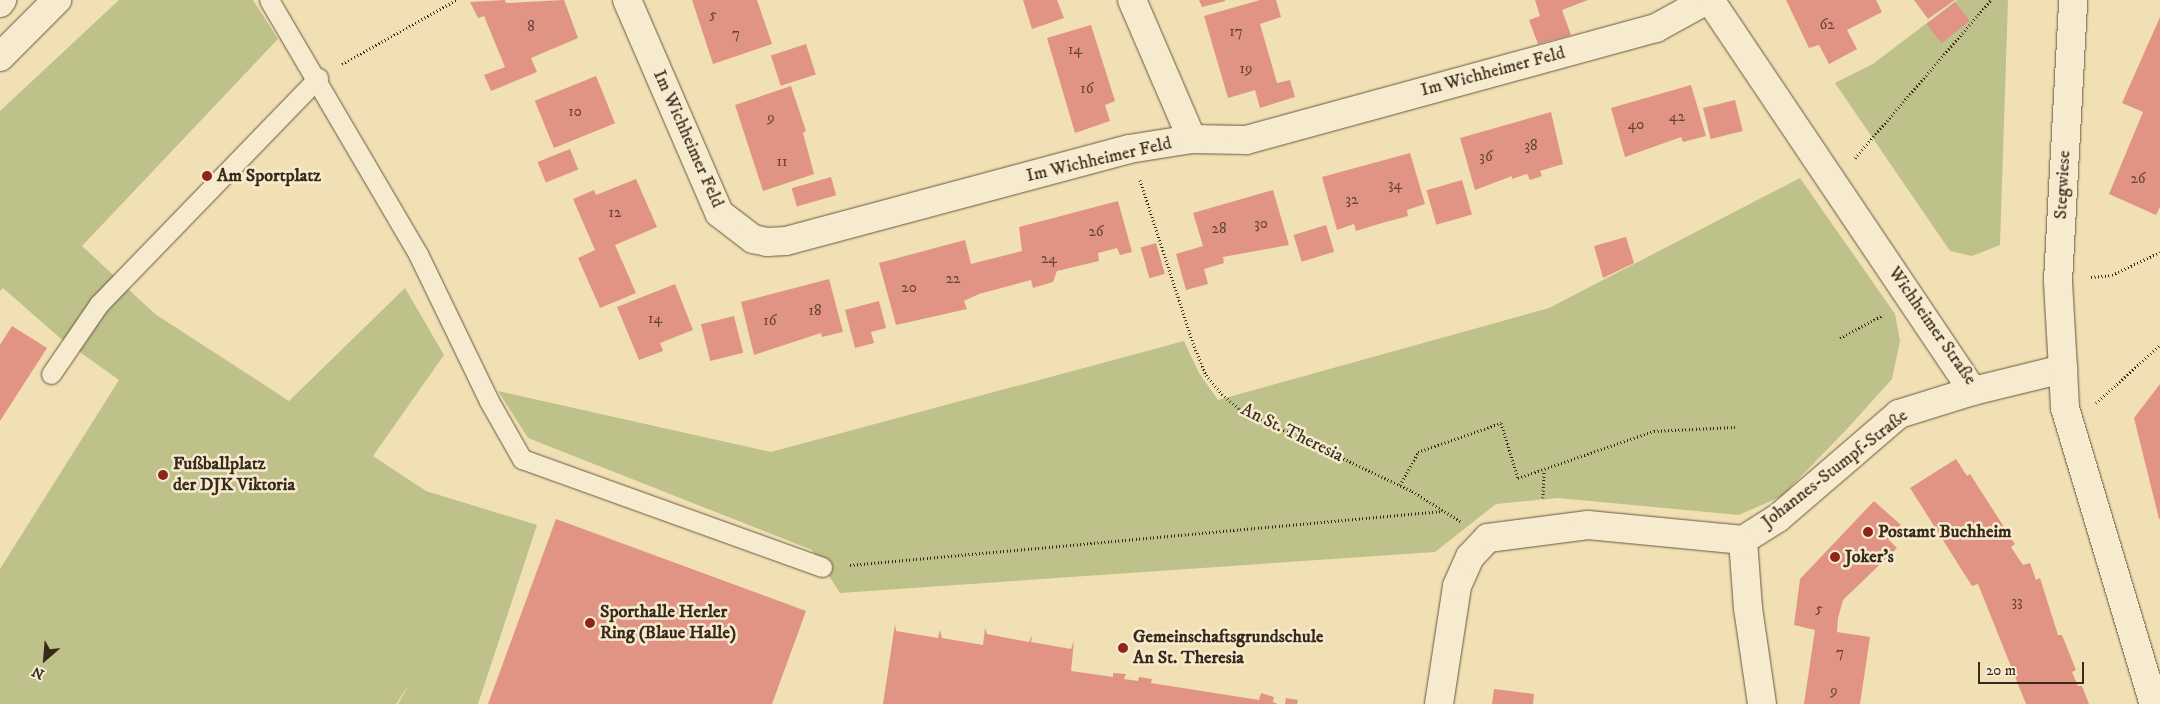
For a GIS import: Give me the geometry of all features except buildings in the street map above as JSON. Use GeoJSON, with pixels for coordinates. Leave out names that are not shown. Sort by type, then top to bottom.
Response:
{"type":"FeatureCollection","features":[{"type":"Feature","properties":{"kind":"street"},"geometry":{"type":"LineString","coordinates":[[0,57],[58,0]]}},
{"type":"Feature","properties":{"kind":"street","name":"Im Wichheimer Feld"},"geometry":{"type":"LineString","coordinates":[[628,0],[719,213],[753,239],[786,241],[1130,149],[1192,139],[1246,140],[1656,28],[1708,0]]}},
{"type":"Feature","properties":{"kind":"street"},"geometry":{"type":"LineString","coordinates":[[1132,0],[1192,139]]}},
{"type":"Feature","properties":{"kind":"street","name":"Wichheimer Straße"},"geometry":{"type":"LineString","coordinates":[[1708,0],[1913,299],[1973,391],[2063,369]]}},
{"type":"Feature","properties":{"kind":"street","name":"Stegwiese"},"geometry":{"type":"LineString","coordinates":[[2063,369],[2058,281],[2073,0]]}},
{"type":"Feature","properties":{"kind":"street"},"geometry":{"type":"LineString","coordinates":[[2063,369],[2066,408],[2154,704]]}},
{"type":"Feature","properties":{"kind":"street","name":"Johannes-Stumpf-Straße"},"geometry":{"type":"LineString","coordinates":[[1762,704],[1748,608],[1744,540],[1778,518],[1899,414],[1973,391]]}},
{"type":"Feature","properties":{"kind":"street"},"geometry":{"type":"LineString","coordinates":[[1439,704],[1457,586],[1470,557],[1488,538],[1588,524],[1744,540]]}},
{"type":"Feature","properties":{"kind":"lane"},"geometry":{"type":"LineString","coordinates":[[270,0],[318,78],[418,254],[490,401],[522,459],[822,567]]}},
{"type":"Feature","properties":{"kind":"lane"},"geometry":{"type":"LineString","coordinates":[[51,374],[99,304],[318,78]]}},
{"type":"Feature","properties":{"kind":"path"},"geometry":{"type":"LineString","coordinates":[[318,78],[456,0]]}},
{"type":"Feature","properties":{"kind":"path"},"geometry":{"type":"LineString","coordinates":[[1833,183],[1991,0]]}},
{"type":"Feature","properties":{"kind":"path","name":"An St. Theresia"},"geometry":{"type":"LineString","coordinates":[[1130,149],[1206,375],[1239,408],[1400,485],[1488,538]]}},
{"type":"Feature","properties":{"kind":"path"},"geometry":{"type":"LineString","coordinates":[[2058,281],[2112,275],[2160,252]]}},
{"type":"Feature","properties":{"kind":"path"},"geometry":{"type":"LineString","coordinates":[[1840,338],[1913,299]]}},
{"type":"Feature","properties":{"kind":"path"},"geometry":{"type":"LineString","coordinates":[[2066,408],[2100,402],[2160,345]]}},
{"type":"Feature","properties":{"kind":"path"},"geometry":{"type":"LineString","coordinates":[[1400,485],[1418,452],[1501,423],[1518,478],[1654,431],[1735,427]]}},
{"type":"Feature","properties":{"kind":"path"},"geometry":{"type":"LineString","coordinates":[[822,567],[1443,511]]}},
{"type":"Feature","properties":{"kind":"green space"},"geometry":{"type":"Polygon","coordinates":[[[119,0],[253,0],[278,39],[82,246],[155,314],[289,401],[405,288],[444,355],[373,456],[426,491],[537,525],[478,704],[398,704],[410,683],[396,704],[0,704],[0,569],[119,380],[60,338],[3,288],[0,291],[0,111],[119,0]]]}},
{"type":"Feature","properties":{"kind":"green space"},"geometry":{"type":"Polygon","coordinates":[[[1957,0],[2008,0],[2000,245],[1972,256],[1950,251],[1835,83],[1873,64],[1957,0]]]}},
{"type":"Feature","properties":{"kind":"green space"},"geometry":{"type":"Polygon","coordinates":[[[1800,178],[1895,314],[1900,341],[1892,379],[1847,429],[1782,496],[1739,515],[1558,498],[1496,504],[1435,552],[840,593],[812,550],[528,438],[498,391],[771,452],[1184,341],[1199,373],[1218,400],[1549,308],[1800,178]]]}},
{"type":"Feature","properties":{"kind":"place","name":"Am Sportplatz"},"geometry":{"type":"Point","coordinates":[207,176]}},
{"type":"Feature","properties":{"kind":"place","name":"Fußballplatz der DJK Viktoria"},"geometry":{"type":"Point","coordinates":[163,475]}},
{"type":"Feature","properties":{"kind":"place","name":"Postamt Buchheim"},"geometry":{"type":"Point","coordinates":[1868,532]}},
{"type":"Feature","properties":{"kind":"place","name":"Joker's"},"geometry":{"type":"Point","coordinates":[1835,557]}},
{"type":"Feature","properties":{"kind":"place","name":"Sporthalle Herler Ring (Blaue Halle)"},"geometry":{"type":"Point","coordinates":[590,623]}},
{"type":"Feature","properties":{"kind":"place","name":"Gemeinschaftsgrundschule An St. Theresia"},"geometry":{"type":"Point","coordinates":[1123,648]}}]}
